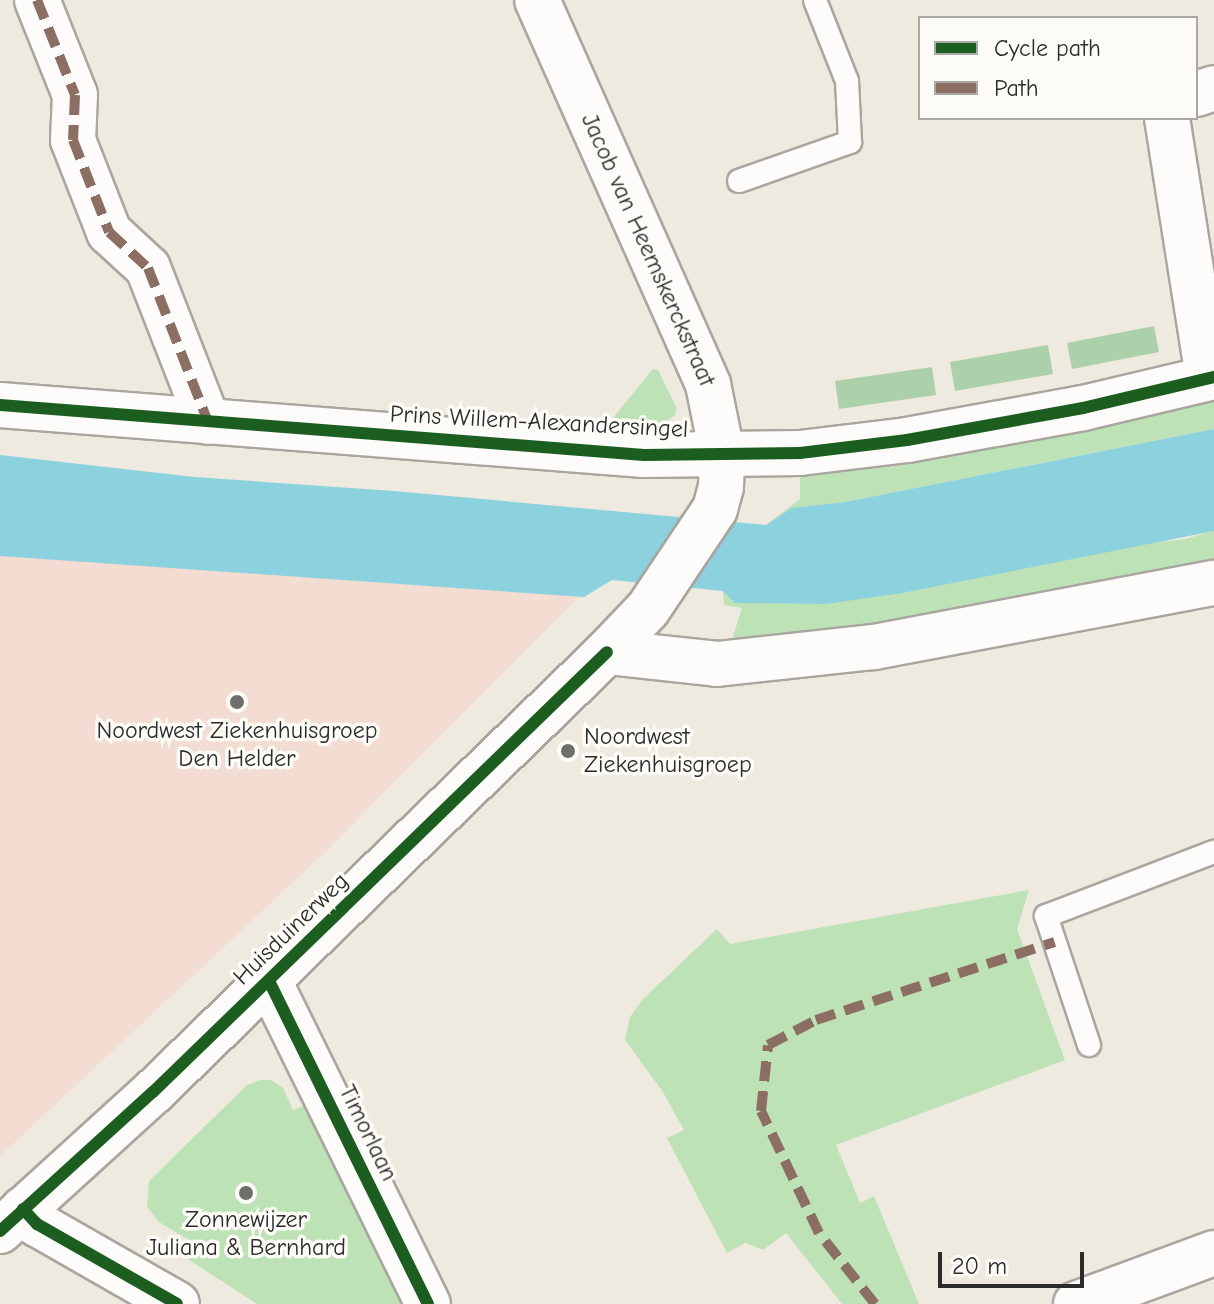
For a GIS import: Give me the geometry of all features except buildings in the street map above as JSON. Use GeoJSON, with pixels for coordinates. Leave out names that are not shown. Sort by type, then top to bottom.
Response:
{"type":"FeatureCollection","features":[{"type":"Feature","properties":{"kind":"street"},"geometry":{"type":"LineString","coordinates":[[37,0],[75,95],[73,140],[109,232],[148,268],[208,422]]}},
{"type":"Feature","properties":{"kind":"street","name":"Jacob van Heemskerckstraat"},"geometry":{"type":"LineString","coordinates":[[537,0],[708,384],[722,453],[721,487],[715,509]]}},
{"type":"Feature","properties":{"kind":"street"},"geometry":{"type":"LineString","coordinates":[[1167,120],[1211,378]]}},
{"type":"Feature","properties":{"kind":"street","name":"Prins Willem-Alexandersingel"},"geometry":{"type":"LineString","coordinates":[[0,405],[644,455],[800,453],[907,440],[1083,408],[1211,378]]}},
{"type":"Feature","properties":{"kind":"street","name":"Huisduinerweg"},"geometry":{"type":"LineString","coordinates":[[12,1220],[269,981],[607,652],[648,609],[715,509]]}},
{"type":"Feature","properties":{"kind":"street"},"geometry":{"type":"LineString","coordinates":[[607,652],[717,664],[874,647],[1214,583]]}},
{"type":"Feature","properties":{"kind":"street","name":"Timorlaan"},"geometry":{"type":"LineString","coordinates":[[269,981],[428,1304]]}},
{"type":"Feature","properties":{"kind":"street"},"geometry":{"type":"LineString","coordinates":[[12,1220],[37,1224],[177,1304]]}},
{"type":"Feature","properties":{"kind":"street"},"geometry":{"type":"LineString","coordinates":[[1076,1304],[1214,1253]]}},
{"type":"Feature","properties":{"kind":"lane"},"geometry":{"type":"LineString","coordinates":[[739,181],[850,142],[847,81],[815,0]]}},
{"type":"Feature","properties":{"kind":"lane"},"geometry":{"type":"LineString","coordinates":[[1089,1045],[1046,916],[1214,852]]}},
{"type":"Feature","properties":{"kind":"shaded area","name":"Noordwest Ziekenhuisgroep Den Helder"},"geometry":{"type":"Polygon","coordinates":[[[0,503],[628,548],[321,856],[0,1156],[0,503]]]}},
{"type":"Feature","properties":{"kind":"green space"},"geometry":{"type":"Polygon","coordinates":[[[1154,326],[1159,352],[1072,369],[1067,343],[1154,326]]]}},
{"type":"Feature","properties":{"kind":"green space"},"geometry":{"type":"Polygon","coordinates":[[[1048,345],[1053,374],[955,391],[950,362],[1048,345]]]}},
{"type":"Feature","properties":{"kind":"green space"},"geometry":{"type":"Polygon","coordinates":[[[932,367],[936,395],[839,409],[835,381],[932,367]]]}},
{"type":"Feature","properties":{"kind":"green space"},"geometry":{"type":"Polygon","coordinates":[[[653,369],[658,370],[677,409],[674,416],[659,429],[643,434],[608,434],[608,424],[653,369]]]}},
{"type":"Feature","properties":{"kind":"green space"},"geometry":{"type":"Polygon","coordinates":[[[1214,399],[1214,429],[845,502],[793,508],[766,525],[800,499],[800,474],[1214,399]]]}},
{"type":"Feature","properties":{"kind":"green space"},"geometry":{"type":"Polygon","coordinates":[[[1214,531],[1214,570],[868,641],[730,646],[742,608],[724,605],[723,591],[1185,539],[1214,531]]]}},
{"type":"Feature","properties":{"kind":"green space"},"geometry":{"type":"Polygon","coordinates":[[[1029,890],[1017,929],[1065,1060],[836,1145],[860,1203],[874,1196],[919,1304],[842,1304],[786,1233],[763,1250],[745,1243],[727,1253],[667,1138],[684,1130],[663,1092],[625,1040],[630,1017],[643,999],[717,929],[730,944],[1029,890]]]}},
{"type":"Feature","properties":{"kind":"green space"},"geometry":{"type":"Polygon","coordinates":[[[271,1080],[283,1088],[293,1110],[314,1102],[418,1304],[257,1304],[180,1254],[189,1240],[159,1222],[147,1207],[149,1181],[247,1085],[271,1080]]]}},
{"type":"Feature","properties":{"kind":"water"},"geometry":{"type":"Polygon","coordinates":[[[1214,429],[1214,531],[902,593],[826,604],[735,603],[723,591],[612,580],[584,597],[0,556],[0,455],[195,477],[394,491],[766,525],[792,508],[845,502],[1214,429]]]}},
{"type":"Feature","properties":{"kind":"marked path"},"geometry":{"type":"LineString","coordinates":[[37,0],[75,95],[73,140],[109,232],[148,268],[208,422]]}},
{"type":"Feature","properties":{"kind":"marked path"},"geometry":{"type":"LineString","coordinates":[[875,1304],[819,1233],[761,1111],[768,1045],[816,1020],[1055,942]]}},
{"type":"Feature","properties":{"kind":"cycle path"},"geometry":{"type":"LineString","coordinates":[[0,405],[644,455],[800,453],[907,440],[1083,408],[1214,377]]}},
{"type":"Feature","properties":{"kind":"cycle path"},"geometry":{"type":"LineString","coordinates":[[0,1231],[153,1092],[607,652]]}},
{"type":"Feature","properties":{"kind":"cycle path"},"geometry":{"type":"LineString","coordinates":[[269,981],[428,1304]]}},
{"type":"Feature","properties":{"kind":"cycle path"},"geometry":{"type":"LineString","coordinates":[[23,1209],[37,1224],[177,1304]]}},
{"type":"Feature","properties":{"kind":"place","name":"Noordwest Ziekenhuisgroep Den Helder"},"geometry":{"type":"Point","coordinates":[237,702]}},
{"type":"Feature","properties":{"kind":"place","name":"Noordwest Ziekenhuisgroep"},"geometry":{"type":"Point","coordinates":[568,751]}},
{"type":"Feature","properties":{"kind":"place","name":"Zonnewijzer Juliana & Bernhard"},"geometry":{"type":"Point","coordinates":[246,1193]}}]}
